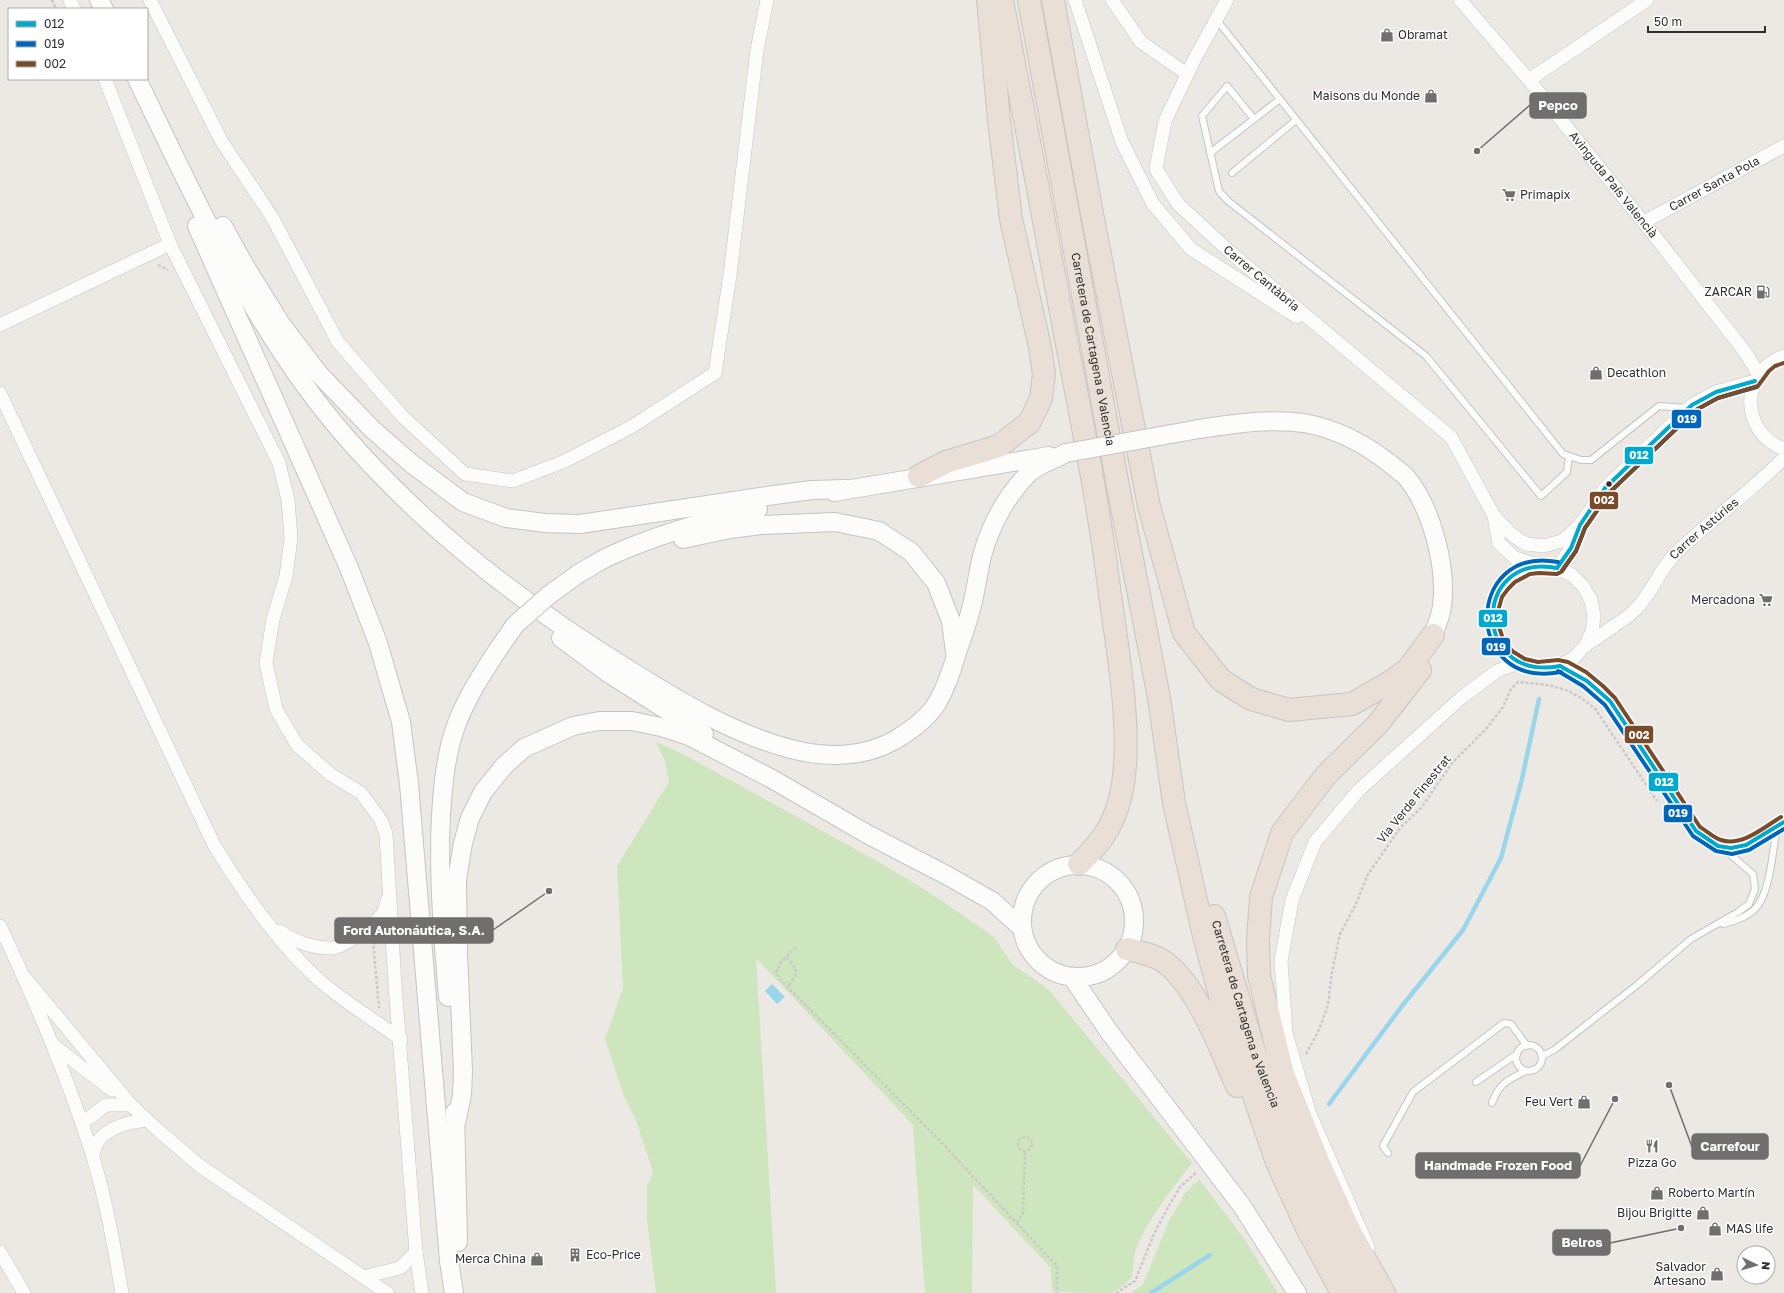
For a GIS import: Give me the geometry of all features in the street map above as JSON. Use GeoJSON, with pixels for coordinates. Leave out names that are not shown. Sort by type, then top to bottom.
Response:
{"type":"FeatureCollection","features":[{"type":"Feature","properties":{"kind":"highway"},"geometry":{"type":"LineString","coordinates":[[919,476],[946,462],[999,446],[1029,423],[1041,399],[1044,374],[1040,347],[1011,219],[999,120],[988,0]]}},
{"type":"Feature","properties":{"kind":"highway"},"geometry":{"type":"LineString","coordinates":[[1002,0],[1099,512],[1122,681],[1125,735],[1125,766],[1123,786],[1116,814],[1106,835],[1095,849],[1079,864]]}},
{"type":"Feature","properties":{"kind":"highway","name":"Carretera de Cartagena a Valencia"},"geometry":{"type":"LineString","coordinates":[[1029,0],[1118,490],[1158,698],[1174,803],[1204,936],[1222,1003],[1276,1160],[1306,1226],[1342,1293]]}},
{"type":"Feature","properties":{"kind":"highway"},"geometry":{"type":"LineString","coordinates":[[1053,0],[1092,214],[1149,506],[1184,633],[1221,680],[1252,699],[1290,710],[1352,704],[1392,681],[1408,669],[1433,635]]}},
{"type":"Feature","properties":{"kind":"highway"},"geometry":{"type":"LineString","coordinates":[[1377,1293],[1320,1166],[1283,1074],[1259,976],[1258,940],[1261,897],[1282,833],[1326,775],[1377,725],[1421,668],[1433,635]]}},
{"type":"Feature","properties":{"kind":"highway","name":"Carretera de Cartagena a Valencia"},"geometry":{"type":"LineString","coordinates":[[1158,698],[1214,918],[1255,1054],[1294,1150],[1322,1213],[1377,1293]]}},
{"type":"Feature","properties":{"kind":"highway"},"geometry":{"type":"LineString","coordinates":[[1127,949],[1144,953],[1166,963],[1190,989],[1209,1023],[1271,1168],[1306,1226]]}},
{"type":"Feature","properties":{"kind":"main road"},"geometry":{"type":"LineString","coordinates":[[133,80],[146,115],[349,568],[378,643],[400,722],[409,784],[449,1261],[454,1293]]}},
{"type":"Feature","properties":{"kind":"main road"},"geometry":{"type":"LineString","coordinates":[[137,80],[239,284],[311,394],[366,459],[425,518],[520,596],[600,652],[667,693],[711,718],[764,740],[793,750],[838,756],[864,752],[893,741],[917,724],[936,706],[948,681],[972,607],[985,546],[1005,502],[1031,471],[1066,453]]}},
{"type":"Feature","properties":{"kind":"main road"},"geometry":{"type":"LineString","coordinates":[[145,80],[169,120],[245,266],[280,324],[319,374],[372,429],[412,464],[463,502],[506,518],[545,523],[580,524],[797,492],[845,490]]}},
{"type":"Feature","properties":{"kind":"main road"},"geometry":{"type":"LineString","coordinates":[[459,1293],[456,1123],[442,908],[440,849],[443,784],[448,754],[457,723],[471,693],[497,651],[515,625],[549,595],[578,574],[611,555],[714,518],[845,490],[919,476],[1066,453],[1199,429],[1235,424],[1273,422],[1304,423],[1341,433],[1375,452],[1407,477],[1426,510],[1439,557],[1442,578],[1442,607],[1433,635]]}},
{"type":"Feature","properties":{"kind":"main road"},"geometry":{"type":"LineString","coordinates":[[639,544],[659,543],[730,529],[761,525],[835,522],[879,531],[911,552],[936,583],[951,621],[955,658]]}},
{"type":"Feature","properties":{"kind":"main road"},"geometry":{"type":"LineString","coordinates":[[520,596],[548,628],[567,644],[608,673],[772,779]]}},
{"type":"Feature","properties":{"kind":"main road"},"geometry":{"type":"LineString","coordinates":[[456,1123],[462,1095],[463,1071],[458,953],[457,879],[463,843],[470,818],[483,792],[504,766],[524,748],[573,726],[599,721],[632,721],[661,727],[689,736],[772,779],[867,834],[948,876],[986,898],[1022,928]]}},
{"type":"Feature","properties":{"kind":"main road"},"geometry":{"type":"LineString","coordinates":[[1079,864],[1096,867],[1109,873],[1120,882],[1128,894],[1133,907],[1134,921],[1132,935],[1127,949],[1115,963],[1103,971],[1088,976],[1072,977],[1054,972],[1038,961],[1028,946],[1022,928],[1022,913],[1024,904],[1036,883],[1043,876],[1055,869],[1068,865],[1079,864]]}},
{"type":"Feature","properties":{"kind":"main road"},"geometry":{"type":"LineString","coordinates":[[1072,977],[1110,1033],[1242,1206],[1298,1293]]}},
{"type":"Feature","properties":{"kind":"street"},"geometry":{"type":"LineString","coordinates":[[150,0],[222,142],[272,217],[338,342],[402,416],[465,474],[513,480],[565,461],[631,427],[715,372],[730,275],[757,50],[767,0]]}},
{"type":"Feature","properties":{"kind":"street"},"geometry":{"type":"LineString","coordinates":[[1075,0],[1122,142],[1153,204],[1191,249],[1345,348]]}},
{"type":"Feature","properties":{"kind":"street"},"geometry":{"type":"LineString","coordinates":[[1112,0],[1141,42],[1187,74]]}},
{"type":"Feature","properties":{"kind":"street","name":"Carrer Cantàbria"},"geometry":{"type":"LineString","coordinates":[[1227,0],[1187,74],[1165,121],[1156,169],[1178,204],[1230,252],[1451,437],[1494,516]]}},
{"type":"Feature","properties":{"kind":"street","name":"Avinguda País Valencià"},"geometry":{"type":"LineString","coordinates":[[1460,0],[1529,80],[1644,222],[1745,352],[1757,378]]}},
{"type":"Feature","properties":{"kind":"street"},"geometry":{"type":"LineString","coordinates":[[1529,80],[1647,0]]}},
{"type":"Feature","properties":{"kind":"street"},"geometry":{"type":"LineString","coordinates":[[104,80],[170,244],[279,463],[288,500],[291,538],[287,569],[273,619],[266,663],[276,708],[297,745],[330,774],[361,793],[381,820],[386,834],[416,1252],[422,1293]]}},
{"type":"Feature","properties":{"kind":"street","name":"Carrer Santa Pola"},"geometry":{"type":"LineString","coordinates":[[1644,222],[1784,146]]}},
{"type":"Feature","properties":{"kind":"street"},"geometry":{"type":"LineString","coordinates":[[0,325],[170,244]]}},
{"type":"Feature","properties":{"kind":"street"},"geometry":{"type":"LineString","coordinates":[[1783,356],[1772,362],[1757,378],[1750,402],[1755,424],[1767,439],[1784,449]]}},
{"type":"Feature","properties":{"kind":"street"},"geometry":{"type":"LineString","coordinates":[[1557,568],[1571,548],[1580,525],[1605,488],[1689,408],[1716,392],[1757,378]]}},
{"type":"Feature","properties":{"kind":"street"},"geometry":{"type":"LineString","coordinates":[[0,393],[214,845],[244,892],[296,957],[320,980],[400,1039]]}},
{"type":"Feature","properties":{"kind":"street","name":"Carrer Astúries"},"geometry":{"type":"LineString","coordinates":[[1585,646],[1636,609],[1676,554],[1761,482],[1784,458]]}},
{"type":"Feature","properties":{"kind":"street"},"geometry":{"type":"LineString","coordinates":[[1494,516],[1511,534],[1526,544],[1544,546],[1562,541],[1580,525]]}},
{"type":"Feature","properties":{"kind":"street"},"geometry":{"type":"LineString","coordinates":[[1494,516],[1499,543],[1515,558],[1541,566],[1557,568],[1572,575],[1583,586],[1591,600],[1593,621],[1592,632],[1585,646],[1574,658],[1560,666],[1546,669],[1531,667],[1518,662],[1506,653],[1496,640],[1492,624],[1492,608],[1497,593],[1507,580],[1520,571],[1541,566]]}},
{"type":"Feature","properties":{"kind":"street"},"geometry":{"type":"LineString","coordinates":[[1377,1293],[1366,1239],[1310,1114],[1286,1033],[1281,961],[1292,900],[1315,842],[1359,790],[1461,698],[1497,671],[1518,662]]}},
{"type":"Feature","properties":{"kind":"street"},"geometry":{"type":"LineString","coordinates":[[1560,666],[1578,674],[1610,701],[1696,831],[1718,846],[1731,848],[1746,845],[1781,825]]}},
{"type":"Feature","properties":{"kind":"street"},"geometry":{"type":"LineString","coordinates":[[271,926],[290,939],[309,945],[333,948],[365,931],[383,913],[390,893]]}},
{"type":"Feature","properties":{"kind":"street"},"geometry":{"type":"LineString","coordinates":[[0,926],[26,979],[54,1046],[93,1155],[112,1232],[122,1293]]}},
{"type":"Feature","properties":{"kind":"street"},"geometry":{"type":"LineString","coordinates":[[26,979],[131,1105],[146,1120],[200,1166],[387,1293]]}},
{"type":"Feature","properties":{"kind":"street"},"geometry":{"type":"LineString","coordinates":[[54,1046],[131,1105]]}},
{"type":"Feature","properties":{"kind":"street"},"geometry":{"type":"LineString","coordinates":[[82,1122],[106,1105],[131,1105]]}},
{"type":"Feature","properties":{"kind":"street"},"geometry":{"type":"LineString","coordinates":[[93,1155],[99,1140],[114,1128],[133,1122],[146,1120]]}},
{"type":"Feature","properties":{"kind":"street"},"geometry":{"type":"LineString","coordinates":[[0,1252],[24,1293]]}},
{"type":"Feature","properties":{"kind":"street"},"geometry":{"type":"LineString","coordinates":[[364,1277],[400,1268],[416,1252]]}},
{"type":"Feature","properties":{"kind":"lane"},"geometry":{"type":"LineString","coordinates":[[1216,19],[1563,454],[1581,460],[1591,460],[1659,406],[1689,408]]}},
{"type":"Feature","properties":{"kind":"lane"},"geometry":{"type":"LineString","coordinates":[[1254,119],[1227,86],[1202,116],[1219,191],[1228,201],[1426,356],[1541,496],[1567,472],[1569,456]]}},
{"type":"Feature","properties":{"kind":"lane"},"geometry":{"type":"LineString","coordinates":[[1210,153],[1280,99]]}},
{"type":"Feature","properties":{"kind":"lane"},"geometry":{"type":"LineString","coordinates":[[1232,173],[1296,120]]}},
{"type":"Feature","properties":{"kind":"lane"},"geometry":{"type":"LineString","coordinates":[[1714,926],[1739,919],[1753,910],[1762,900],[1781,825]]}},
{"type":"Feature","properties":{"kind":"lane"},"geometry":{"type":"LineString","coordinates":[[1542,1056],[1554,1050],[1637,985],[1691,939],[1749,904],[1755,889],[1753,874],[1731,854],[1718,846]]}},
{"type":"Feature","properties":{"kind":"lane"},"geometry":{"type":"LineString","coordinates":[[1388,1153],[1383,1146],[1413,1092],[1504,1023],[1511,1024],[1527,1046]]}},
{"type":"Feature","properties":{"kind":"lane"},"geometry":{"type":"LineString","coordinates":[[1476,1082],[1517,1054],[1521,1048],[1527,1046],[1537,1048],[1542,1056],[1542,1061],[1537,1068],[1531,1071],[1526,1071],[1504,1082],[1496,1092],[1492,1103]]}},
{"type":"Feature","properties":{"kind":"lane"},"geometry":{"type":"LineString","coordinates":[[1517,1054],[1516,1058],[1519,1066],[1526,1071]]}},
{"type":"Feature","properties":{"kind":"path"},"geometry":{"type":"LineString","coordinates":[[152,253],[158,266],[172,272]]}},
{"type":"Feature","properties":{"kind":"path","name":"Via Verde Finestrat"},"geometry":{"type":"LineString","coordinates":[[1305,1057],[1319,1030],[1328,1005],[1332,972],[1340,934],[1356,904],[1367,876],[1400,828],[1422,807],[1452,763],[1487,728],[1503,707],[1512,689],[1518,682],[1555,686],[1572,692],[1596,710],[1659,804]]}},
{"type":"Feature","properties":{"kind":"path"},"geometry":{"type":"LineString","coordinates":[[372,924],[381,1025]]}},
{"type":"Feature","properties":{"kind":"path"},"geometry":{"type":"LineString","coordinates":[[796,947],[787,956],[777,969],[776,973],[939,1140],[1057,1266],[1057,1293]]}},
{"type":"Feature","properties":{"kind":"path"},"geometry":{"type":"LineString","coordinates":[[787,956],[796,969],[795,976],[788,987]]}},
{"type":"Feature","properties":{"kind":"path"},"geometry":{"type":"LineString","coordinates":[[1023,1137],[1029,1138],[1031,1144],[1030,1148],[1025,1151],[1021,1150],[1018,1145],[1019,1140],[1023,1137]]}},
{"type":"Feature","properties":{"kind":"path"},"geometry":{"type":"LineString","coordinates":[[1017,1223],[1023,1213],[1025,1151]]}},
{"type":"Feature","properties":{"kind":"path"},"geometry":{"type":"LineString","coordinates":[[1116,1293],[1135,1281],[1154,1234],[1166,1211],[1180,1187],[1197,1172]]}},
{"type":"Feature","properties":{"kind":"green space"},"geometry":{"type":"Polygon","coordinates":[[[656,742],[685,755],[891,869],[941,900],[994,937],[1013,965],[1048,989],[1192,1163],[1168,1194],[1145,1229],[1135,1252],[1132,1277],[1116,1290],[1109,1293],[1073,1293],[1052,1291],[1051,1268],[973,1185],[972,1293],[925,1293],[913,1125],[756,958],[776,1293],[656,1293],[647,1221],[647,1187],[653,1172],[636,1120],[623,1094],[605,1039],[623,988],[617,866],[669,782],[665,761],[656,742]]]}},
{"type":"Feature","properties":{"kind":"green space"},"geometry":{"type":"Polygon","coordinates":[[[1199,1179],[1245,1240],[1278,1293],[1131,1293],[1143,1284],[1169,1221],[1185,1193],[1199,1179]]]}},
{"type":"Feature","properties":{"kind":"water"},"geometry":{"type":"Polygon","coordinates":[[[772,984],[785,997],[777,1004],[765,991],[772,984]]]}},
{"type":"Feature","properties":{"kind":"waterway"},"geometry":{"type":"LineString","coordinates":[[1329,1104],[1402,1006],[1463,930],[1501,858],[1522,779],[1539,699]]}},
{"type":"Feature","properties":{"kind":"waterway"},"geometry":{"type":"LineString","coordinates":[[1151,1293],[1210,1255]]}},
{"type":"Feature","properties":{"kind":"transit line","name":"002"},"geometry":{"type":"LineString","coordinates":[[1781,817],[1760,831],[1737,841],[1718,839],[1700,827],[1615,698],[1586,672],[1568,662],[1558,660],[1538,662],[1525,659],[1512,651],[1503,639],[1498,624],[1498,611],[1502,597],[1515,582],[1530,574],[1557,574],[1561,572],[1576,551],[1585,528],[1610,492],[1696,410],[1718,398],[1758,386],[1769,371],[1775,366],[1784,363]]}},
{"type":"Feature","properties":{"kind":"transit line","name":"012"},"geometry":{"type":"LineString","coordinates":[[1557,568],[1571,548],[1580,525],[1605,488],[1692,405],[1716,392],[1755,381]]}},
{"type":"Feature","properties":{"kind":"transit line","name":"019"},"geometry":{"type":"LineString","coordinates":[[1562,571],[1576,551],[1585,528],[1610,492],[1696,410],[1718,398],[1757,387]]}},
{"type":"Feature","properties":{"kind":"transit line","name":"019"},"geometry":{"type":"LineString","coordinates":[[1558,562],[1527,562],[1505,574],[1492,594],[1487,617],[1492,641],[1506,660],[1529,672],[1561,672]]}},
{"type":"Feature","properties":{"kind":"transit line","name":"012"},"geometry":{"type":"LineString","coordinates":[[1557,568],[1529,568],[1509,579],[1497,596],[1493,617],[1497,638],[1510,655],[1531,666],[1560,666]]}},
{"type":"Feature","properties":{"kind":"transit line","name":"012"},"geometry":{"type":"LineString","coordinates":[[1560,666],[1587,681],[1610,701],[1696,831],[1718,846],[1731,848],[1746,845],[1784,822]]}},
{"type":"Feature","properties":{"kind":"transit line","name":"019"},"geometry":{"type":"LineString","coordinates":[[1558,671],[1583,686],[1605,705],[1693,836],[1716,851],[1732,854],[1749,850],[1784,829]]}},
{"type":"Feature","properties":{"kind":"place","name":"Obramat"},"geometry":{"type":"Point","coordinates":[1387,35]}},
{"type":"Feature","properties":{"kind":"place","name":"Maisons du Monde"},"geometry":{"type":"Point","coordinates":[1431,96]}},
{"type":"Feature","properties":{"kind":"place","name":"Pepco"},"geometry":{"type":"Point","coordinates":[1477,151]}},
{"type":"Feature","properties":{"kind":"place","name":"Primapix"},"geometry":{"type":"Point","coordinates":[1509,195]}},
{"type":"Feature","properties":{"kind":"place","name":"ZARCAR"},"geometry":{"type":"Point","coordinates":[1763,292]}},
{"type":"Feature","properties":{"kind":"place","name":"Decathlon"},"geometry":{"type":"Point","coordinates":[1596,373]}},
{"type":"Feature","properties":{"kind":"place","name":"Mercadona"},"geometry":{"type":"Point","coordinates":[1766,600]}},
{"type":"Feature","properties":{"kind":"place","name":"Ford Autonáutica, S.A."},"geometry":{"type":"Point","coordinates":[549,891]}},
{"type":"Feature","properties":{"kind":"place","name":"Carrefour"},"geometry":{"type":"Point","coordinates":[1669,1085]}},
{"type":"Feature","properties":{"kind":"place","name":"Handmade Frozen Food"},"geometry":{"type":"Point","coordinates":[1615,1099]}},
{"type":"Feature","properties":{"kind":"place","name":"Feu Vert"},"geometry":{"type":"Point","coordinates":[1584,1102]}},
{"type":"Feature","properties":{"kind":"place","name":"Pizza Go"},"geometry":{"type":"Point","coordinates":[1652,1146]}},
{"type":"Feature","properties":{"kind":"place","name":"Roberto Martín"},"geometry":{"type":"Point","coordinates":[1657,1193]}},
{"type":"Feature","properties":{"kind":"place","name":"Bijou Brigitte"},"geometry":{"type":"Point","coordinates":[1703,1213]}},
{"type":"Feature","properties":{"kind":"place","name":"Belros"},"geometry":{"type":"Point","coordinates":[1681,1228]}},
{"type":"Feature","properties":{"kind":"place","name":"MAS life"},"geometry":{"type":"Point","coordinates":[1715,1229]}},
{"type":"Feature","properties":{"kind":"place","name":"Eco-Price"},"geometry":{"type":"Point","coordinates":[575,1255]}},
{"type":"Feature","properties":{"kind":"place","name":"Merca China"},"geometry":{"type":"Point","coordinates":[537,1259]}},
{"type":"Feature","properties":{"kind":"place","name":"Salvador Artesano"},"geometry":{"type":"Point","coordinates":[1717,1274]}}]}
